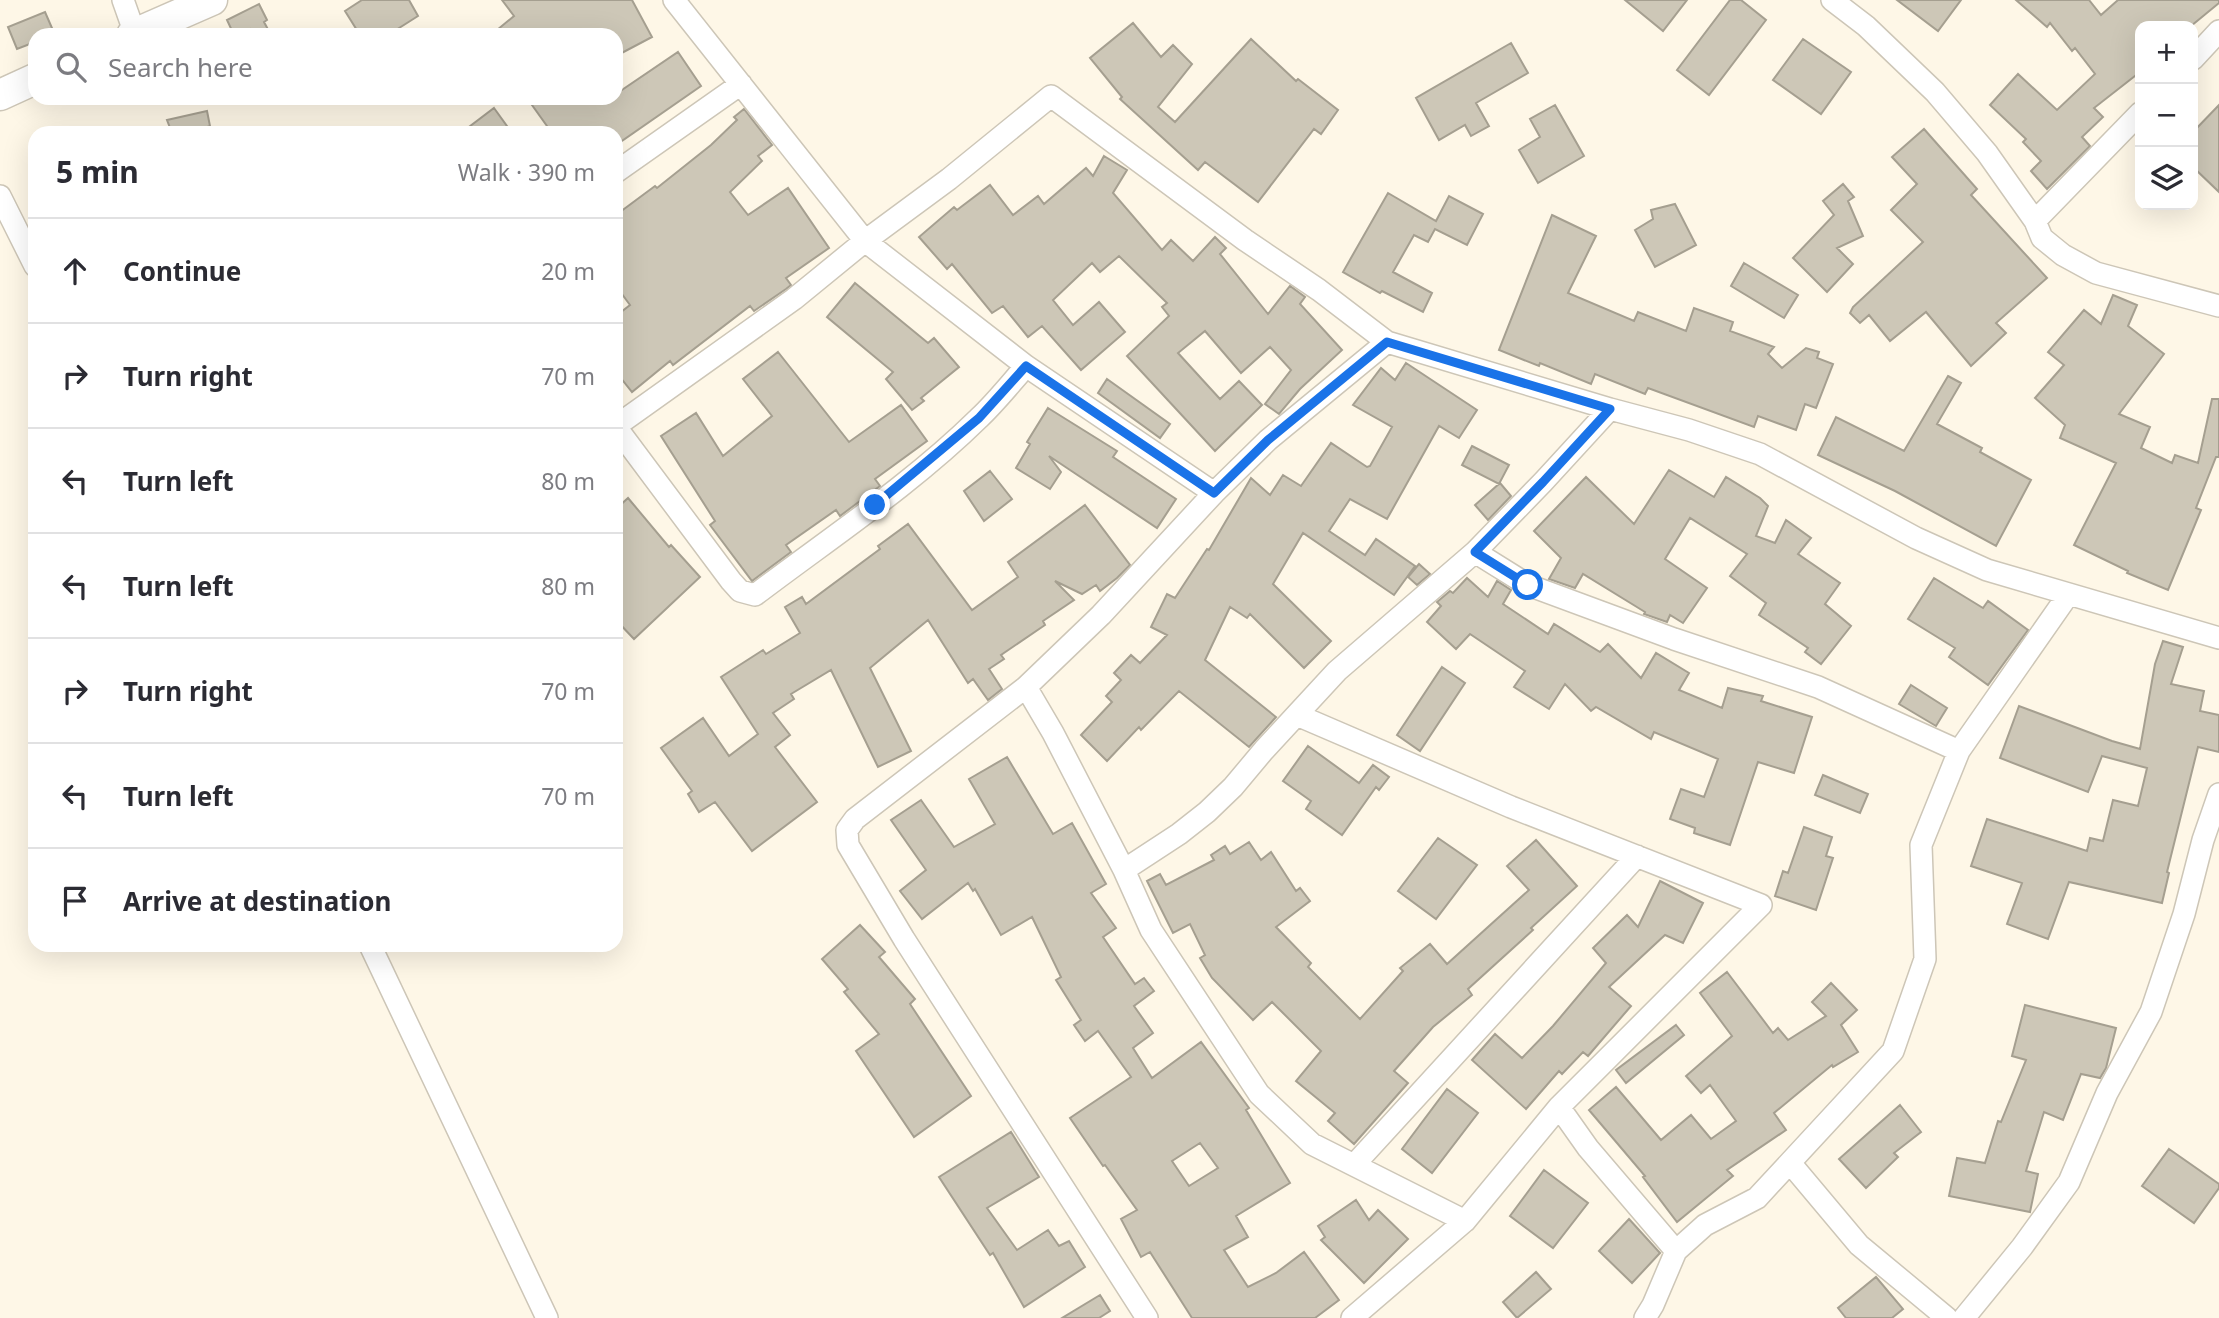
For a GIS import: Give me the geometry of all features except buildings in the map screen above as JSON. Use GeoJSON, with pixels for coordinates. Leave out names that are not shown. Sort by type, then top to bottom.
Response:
{"type":"FeatureCollection","features":[{"type":"Feature","properties":{"kind":"main road"},"geometry":{"type":"LineString","coordinates":[[148,28],[212,0]]}},
{"type":"Feature","properties":{"kind":"main road"},"geometry":{"type":"LineString","coordinates":[[0,95],[28,82]]}},
{"type":"Feature","properties":{"kind":"street"},"geometry":{"type":"LineString","coordinates":[[123,0],[132,28]]}},
{"type":"Feature","properties":{"kind":"street"},"geometry":{"type":"LineString","coordinates":[[674,0],[865,241],[1026,366],[1214,493]]}},
{"type":"Feature","properties":{"kind":"street"},"geometry":{"type":"LineString","coordinates":[[1832,0],[1866,26],[1935,92],[1987,153],[2035,221],[2042,238],[2063,255],[2096,274],[2219,306]]}},
{"type":"Feature","properties":{"kind":"street"},"geometry":{"type":"LineString","coordinates":[[2198,54],[2219,31]]}},
{"type":"Feature","properties":{"kind":"street"},"geometry":{"type":"LineString","coordinates":[[623,167],[741,84]]}},
{"type":"Feature","properties":{"kind":"street"},"geometry":{"type":"LineString","coordinates":[[623,421],[794,299],[1051,96],[1387,342],[1689,430],[1760,454],[1916,538],[1987,570],[2219,638]]}},
{"type":"Feature","properties":{"kind":"street"},"geometry":{"type":"LineString","coordinates":[[2035,221],[2135,118]]}},
{"type":"Feature","properties":{"kind":"street"},"geometry":{"type":"LineString","coordinates":[[0,196],[28,252]]}},
{"type":"Feature","properties":{"kind":"street"},"geometry":{"type":"LineString","coordinates":[[1147,1318],[904,939],[848,845],[847,830],[855,818],[1026,687],[1101,615],[1214,493],[1268,440],[1387,342]]}},
{"type":"Feature","properties":{"kind":"street"},"geometry":{"type":"LineString","coordinates":[[623,435],[731,581],[740,591],[755,595],[936,456],[979,418],[1026,366]]}},
{"type":"Feature","properties":{"kind":"street"},"geometry":{"type":"LineString","coordinates":[[1124,870],[1207,812],[1233,787],[1336,671],[1475,552],[1610,409]]}},
{"type":"Feature","properties":{"kind":"street"},"geometry":{"type":"LineString","coordinates":[[1475,552],[1528,585],[1674,639],[1818,687],[1959,751]]}},
{"type":"Feature","properties":{"kind":"street"},"geometry":{"type":"LineString","coordinates":[[1645,1318],[1676,1251],[1705,1225],[1757,1198],[1893,1051],[1925,959],[1921,845],[1959,751],[2068,595]]}},
{"type":"Feature","properties":{"kind":"street"},"geometry":{"type":"LineString","coordinates":[[1026,687],[1124,870],[1151,930],[1259,1094],[1312,1144],[1465,1221]]}},
{"type":"Feature","properties":{"kind":"street"},"geometry":{"type":"LineString","coordinates":[[1297,715],[1511,807],[1761,905],[1559,1107],[1465,1221],[1352,1318]]}},
{"type":"Feature","properties":{"kind":"street"},"geometry":{"type":"LineString","coordinates":[[1964,1318],[2022,1247],[2069,1182],[2107,1093],[2151,1012],[2211,845],[2219,794]]}},
{"type":"Feature","properties":{"kind":"street"},"geometry":{"type":"LineString","coordinates":[[1354,1165],[1637,856]]}},
{"type":"Feature","properties":{"kind":"street"},"geometry":{"type":"LineString","coordinates":[[373,952],[547,1318]]}},
{"type":"Feature","properties":{"kind":"street"},"geometry":{"type":"LineString","coordinates":[[1559,1107],[1588,1148],[1676,1251]]}},
{"type":"Feature","properties":{"kind":"street"},"geometry":{"type":"LineString","coordinates":[[1791,1164],[1859,1245],[1947,1318]]}},
{"type":"Feature","properties":{"kind":"route"},"geometry":{"type":"LineString","coordinates":[[875,505],[979,418],[1026,366],[1214,493],[1268,440],[1387,342],[1610,409],[1475,552],[1528,585]]}}]}
